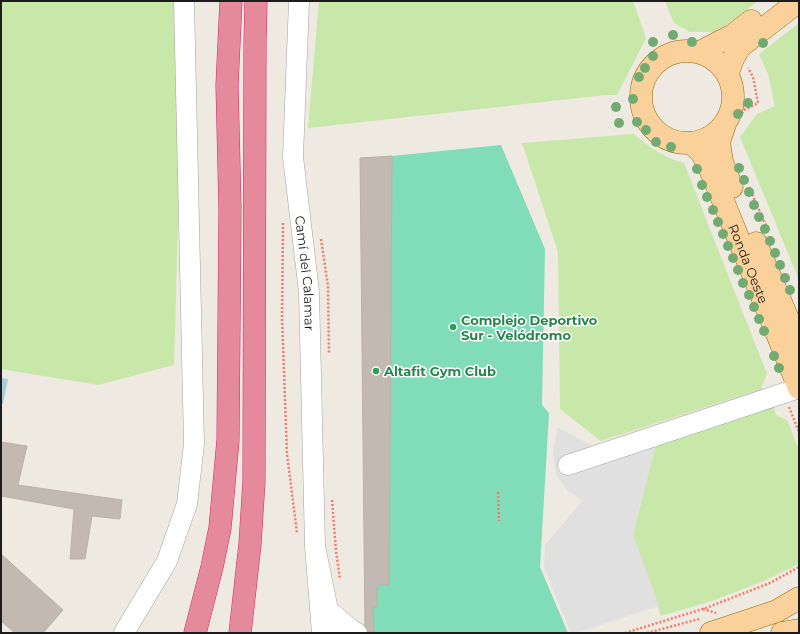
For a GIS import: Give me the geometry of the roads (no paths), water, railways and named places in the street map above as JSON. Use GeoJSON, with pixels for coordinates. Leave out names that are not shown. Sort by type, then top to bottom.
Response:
{"type":"FeatureCollection","features":[{"type":"Feature","properties":{"kind":"highway"},"geometry":{"type":"LineString","coordinates":[[195,633],[212,567],[220,528],[228,440],[230,209],[227,85],[231,1]]}},
{"type":"Feature","properties":{"kind":"highway"},"geometry":{"type":"LineString","coordinates":[[240,633],[250,544],[254,481],[256,1]]}},
{"type":"Feature","properties":{"kind":"main road","name":"Ronda Oeste"},"geometry":{"type":"LineString","coordinates":[[731,124],[710,137],[691,143],[669,140],[652,128],[642,109],[640,93],[644,78],[658,60],[671,53],[686,50],[700,52],[733,35],[777,1]]}},
{"type":"Feature","properties":{"kind":"main road"},"geometry":{"type":"LineString","coordinates":[[700,52],[721,66],[728,73],[731,62],[737,51],[799,1]]}},
{"type":"Feature","properties":{"kind":"main road","name":"Ronda Oeste"},"geometry":{"type":"LineString","coordinates":[[728,73],[733,85],[734,97],[731,124],[719,142],[722,162],[799,345]]}},
{"type":"Feature","properties":{"kind":"main road","name":"Ronda Oeste"},"geometry":{"type":"LineString","coordinates":[[691,143],[702,153],[799,388]]}},
{"type":"Feature","properties":{"kind":"main road"},"geometry":{"type":"LineString","coordinates":[[711,633],[778,611],[799,598]]}},
{"type":"Feature","properties":{"kind":"main road"},"geometry":{"type":"LineString","coordinates":[[782,633],[799,630]]}},
{"type":"Feature","properties":{"kind":"street"},"geometry":{"type":"LineString","coordinates":[[124,633],[167,561],[187,504],[194,444],[184,1]]}},
{"type":"Feature","properties":{"kind":"street","name":"Camí del Calamar"},"geometry":{"type":"LineString","coordinates":[[299,1],[293,156],[309,292],[306,544]]}},
{"type":"Feature","properties":{"kind":"street"},"geometry":{"type":"LineString","coordinates":[[568,464],[799,388]]}},
{"type":"Feature","properties":{"kind":"street"},"geometry":{"type":"LineString","coordinates":[[306,544],[334,633]]}},
{"type":"Feature","properties":{"kind":"street"},"geometry":{"type":"LineString","coordinates":[[306,544],[322,633]]}},
{"type":"Feature","properties":{"kind":"street"},"geometry":{"type":"LineString","coordinates":[[328,610],[357,633]]}},
{"type":"Feature","properties":{"kind":"water"},"geometry":{"type":"Polygon","coordinates":[[[1,378],[8,379],[3,404],[1,403],[1,378]]]}},
{"type":"Feature","properties":{"kind":"place","name":"Complejo Deportivo Sur - Velódromo"},"geometry":{"type":"Point","coordinates":[453,327]}},
{"type":"Feature","properties":{"kind":"place","name":"Altafit Gym Club"},"geometry":{"type":"Point","coordinates":[376,371]}}]}
